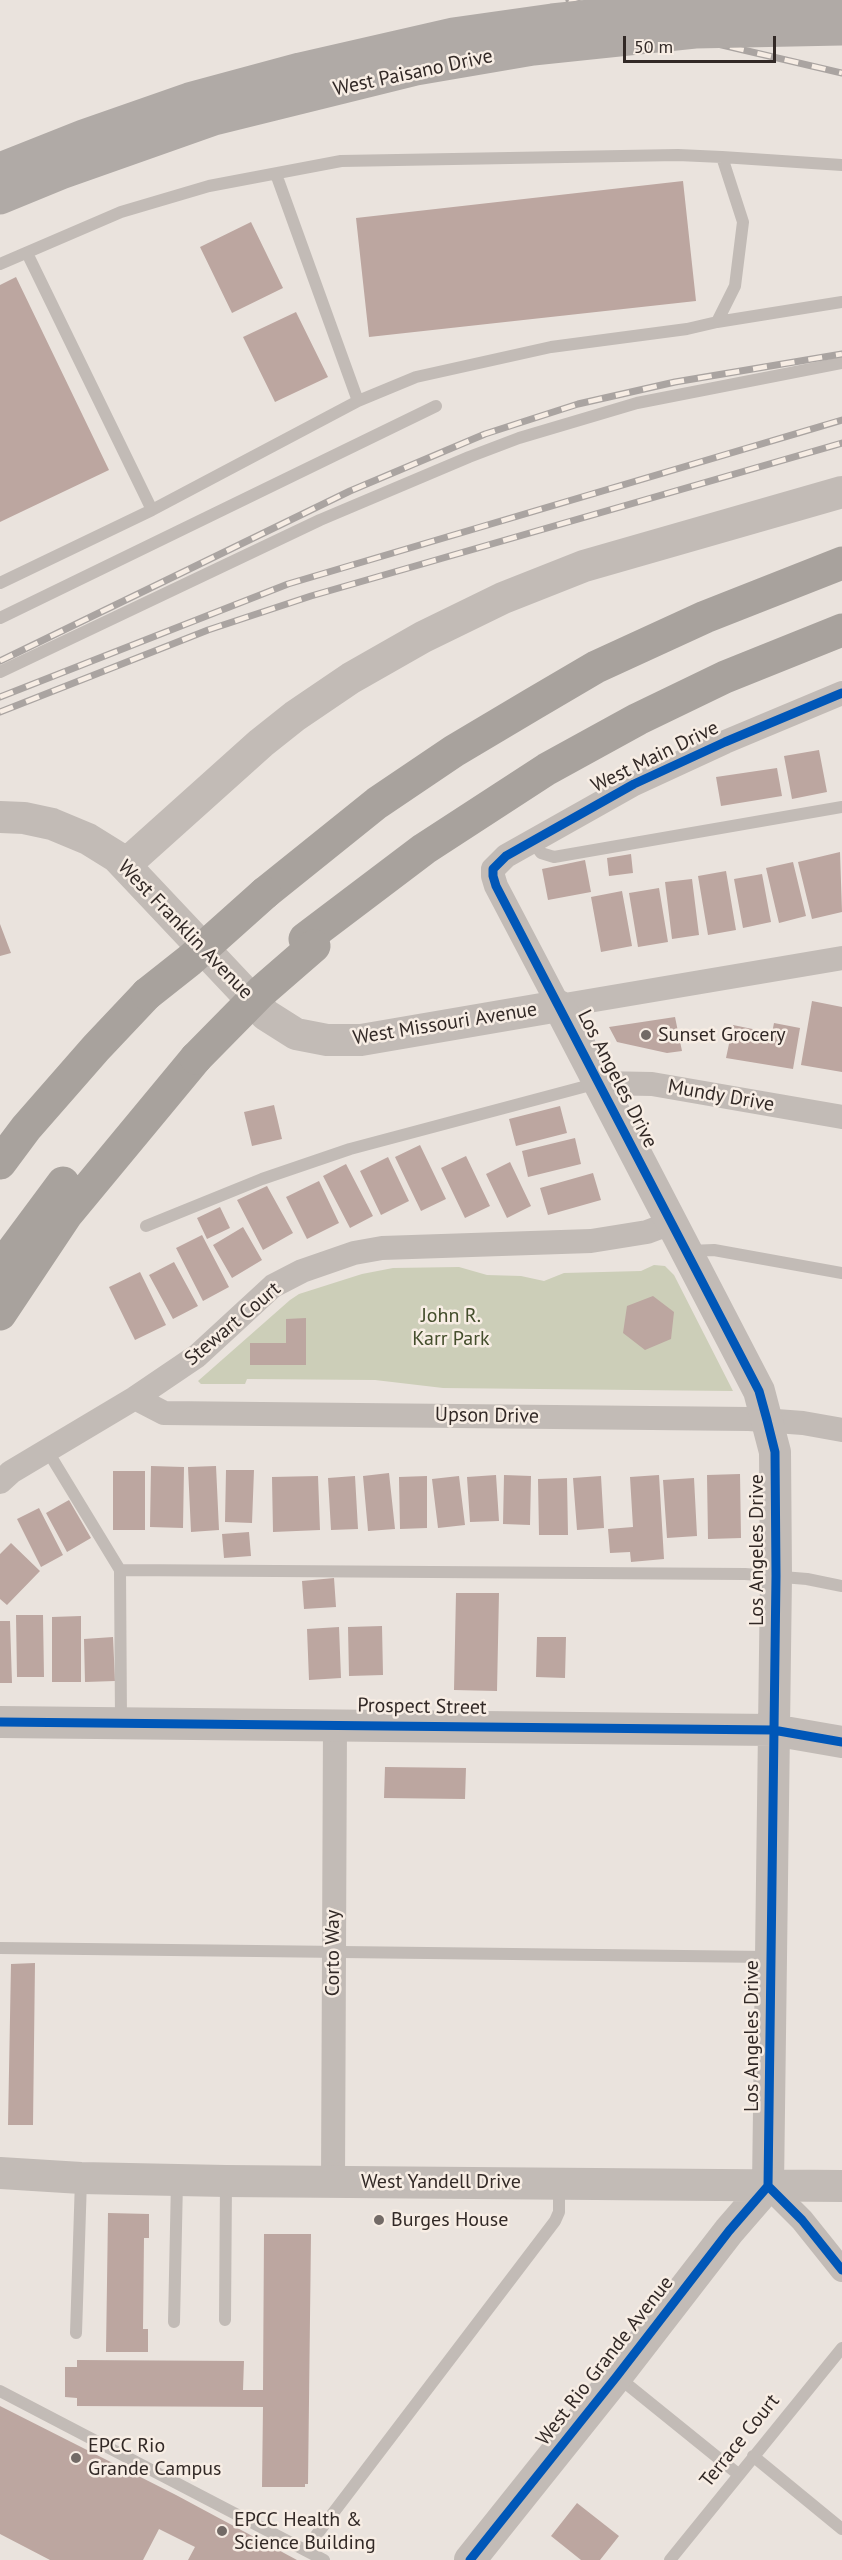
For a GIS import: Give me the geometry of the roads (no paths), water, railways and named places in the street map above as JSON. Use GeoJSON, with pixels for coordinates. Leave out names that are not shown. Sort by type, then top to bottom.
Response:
{"type":"FeatureCollection","features":[{"type":"Feature","properties":{"kind":"highway"},"geometry":{"type":"LineString","coordinates":[[0,1163],[26,1128],[147,994],[190,960],[265,893],[377,804],[454,752],[596,667],[705,616],[835,563]]}},
{"type":"Feature","properties":{"kind":"highway"},"geometry":{"type":"LineString","coordinates":[[0,1314],[66,1215],[192,1053],[238,998],[310,942],[333,916],[424,849],[547,769],[638,719],[725,677],[842,630]]}},
{"type":"Feature","properties":{"kind":"highway"},"geometry":{"type":"LineString","coordinates":[[0,1268],[60,1187],[192,1053]]}},
{"type":"Feature","properties":{"kind":"main road","name":"West Paisano Drive"},"geometry":{"type":"LineString","coordinates":[[0,169],[73,140],[189,99],[300,69],[453,34],[552,20],[673,7],[779,2],[842,3]]}},
{"type":"Feature","properties":{"kind":"main road","name":"West Paisano Drive"},"geometry":{"type":"LineString","coordinates":[[0,198],[72,169],[214,119],[416,69],[533,50],[695,32],[842,28]]}},
{"type":"Feature","properties":{"kind":"street"},"geometry":{"type":"LineString","coordinates":[[125,864],[261,743],[295,716],[351,678],[423,638],[504,598],[574,570],[842,492]]}},
{"type":"Feature","properties":{"kind":"street","name":"West Main Drive"},"geometry":{"type":"LineString","coordinates":[[493,869],[506,855],[634,784],[725,742],[842,693]]}},
{"type":"Feature","properties":{"kind":"street","name":"West Franklin Avenue"},"geometry":{"type":"LineString","coordinates":[[0,817],[24,818],[52,824],[88,839],[125,864],[266,1015]]}},
{"type":"Feature","properties":{"kind":"street","name":"Los Angeles Drive"},"geometry":{"type":"LineString","coordinates":[[493,869],[494,882],[759,1391],[774,1452],[776,1576],[768,2186]]}},
{"type":"Feature","properties":{"kind":"street","name":"West Missouri Avenue"},"geometry":{"type":"LineString","coordinates":[[266,1015],[296,1034],[327,1040],[361,1040],[842,958]]}},
{"type":"Feature","properties":{"kind":"street","name":"Mundy Drive"},"geometry":{"type":"LineString","coordinates":[[598,1083],[652,1084],[842,1117]]}},
{"type":"Feature","properties":{"kind":"street","name":"Stewart Court"},"geometry":{"type":"LineString","coordinates":[[0,1482],[11,1472],[135,1398],[197,1356],[273,1286],[302,1271],[354,1253],[382,1248],[591,1241],[647,1232],[670,1223]]}},
{"type":"Feature","properties":{"kind":"street","name":"Upson Drive"},"geometry":{"type":"LineString","coordinates":[[135,1398],[164,1413],[767,1420],[842,1430]]}},
{"type":"Feature","properties":{"kind":"street","name":"Prospect Street"},"geometry":{"type":"LineString","coordinates":[[0,1722],[773,1730],[842,1742]]}},
{"type":"Feature","properties":{"kind":"street","name":"Corto Way"},"geometry":{"type":"LineString","coordinates":[[333,2182],[332,1952],[335,1724]]}},
{"type":"Feature","properties":{"kind":"street","name":"West Yandell Drive"},"geometry":{"type":"LineString","coordinates":[[0,2173],[41,2177],[226,2181],[842,2186]]}},
{"type":"Feature","properties":{"kind":"street","name":"West Yandell Drive"},"geometry":{"type":"LineString","coordinates":[[0,2183],[41,2177]]}},
{"type":"Feature","properties":{"kind":"street"},"geometry":{"type":"LineString","coordinates":[[768,2186],[802,2220],[842,2270]]}},
{"type":"Feature","properties":{"kind":"street","name":"West Rio Grande Avenue"},"geometry":{"type":"LineString","coordinates":[[470,2560],[729,2231],[768,2186]]}},
{"type":"Feature","properties":{"kind":"lane"},"geometry":{"type":"LineString","coordinates":[[0,264],[121,212],[209,186],[341,161],[678,155],[842,165]]}},
{"type":"Feature","properties":{"kind":"lane"},"geometry":{"type":"LineString","coordinates":[[717,322],[735,286],[743,222],[722,157]]}},
{"type":"Feature","properties":{"kind":"lane"},"geometry":{"type":"LineString","coordinates":[[276,174],[358,401]]}},
{"type":"Feature","properties":{"kind":"lane"},"geometry":{"type":"LineString","coordinates":[[27,253],[152,510]]}},
{"type":"Feature","properties":{"kind":"lane"},"geometry":{"type":"LineString","coordinates":[[0,583],[152,510],[358,401],[416,376],[551,347],[687,329],[842,302]]}},
{"type":"Feature","properties":{"kind":"lane"},"geometry":{"type":"LineString","coordinates":[[0,672],[320,520],[519,438],[637,403],[842,363]]}},
{"type":"Feature","properties":{"kind":"lane"},"geometry":{"type":"LineString","coordinates":[[0,618],[436,406]]}},
{"type":"Feature","properties":{"kind":"lane"},"geometry":{"type":"LineString","coordinates":[[532,841],[541,853],[554,857],[842,807]]}},
{"type":"Feature","properties":{"kind":"lane"},"geometry":{"type":"LineString","coordinates":[[146,1226],[262,1179],[350,1149],[598,1083]]}},
{"type":"Feature","properties":{"kind":"lane"},"geometry":{"type":"LineString","coordinates":[[685,1251],[714,1250],[842,1273]]}},
{"type":"Feature","properties":{"kind":"lane"},"geometry":{"type":"LineString","coordinates":[[47,1450],[120,1570],[121,1723]]}},
{"type":"Feature","properties":{"kind":"lane"},"geometry":{"type":"LineString","coordinates":[[120,1570],[776,1576],[842,1586]]}},
{"type":"Feature","properties":{"kind":"lane"},"geometry":{"type":"LineString","coordinates":[[0,1948],[770,1957]]}},
{"type":"Feature","properties":{"kind":"lane"},"geometry":{"type":"LineString","coordinates":[[76,2333],[81,2178]]}},
{"type":"Feature","properties":{"kind":"lane"},"geometry":{"type":"LineString","coordinates":[[174,2322],[177,2180]]}},
{"type":"Feature","properties":{"kind":"lane"},"geometry":{"type":"LineString","coordinates":[[225,2320],[226,2181]]}},
{"type":"Feature","properties":{"kind":"lane"},"geometry":{"type":"LineString","coordinates":[[304,2550],[555,2221],[559,2212],[559,2183]]}},
{"type":"Feature","properties":{"kind":"lane","name":"Terrace Court"},"geometry":{"type":"LineString","coordinates":[[669,2560],[842,2348]]}},
{"type":"Feature","properties":{"kind":"lane"},"geometry":{"type":"LineString","coordinates":[[617,2376],[738,2474]]}},
{"type":"Feature","properties":{"kind":"lane"},"geometry":{"type":"LineString","coordinates":[[0,2391],[324,2560]]}},
{"type":"Feature","properties":{"kind":"lane"},"geometry":{"type":"LineString","coordinates":[[753,2456],[842,2529]]}},
{"type":"Feature","properties":{"kind":"railway"},"geometry":{"type":"LineString","coordinates":[[569,0],[645,27],[842,73]]}},
{"type":"Feature","properties":{"kind":"railway"},"geometry":{"type":"LineString","coordinates":[[0,661],[350,491],[485,434],[578,404],[675,382],[842,354]]}},
{"type":"Feature","properties":{"kind":"railway"},"geometry":{"type":"LineString","coordinates":[[0,697],[288,584],[842,420]]}},
{"type":"Feature","properties":{"kind":"railway"},"geometry":{"type":"LineString","coordinates":[[0,712],[208,630],[311,596],[842,443]]}},
{"type":"Feature","properties":{"kind":"place","name":"Sunset Grocery"},"geometry":{"type":"Point","coordinates":[646,1035]}},
{"type":"Feature","properties":{"kind":"place","name":"Burges House"},"geometry":{"type":"Point","coordinates":[379,2220]}},
{"type":"Feature","properties":{"kind":"place","name":"EPCC Rio Grande Campus"},"geometry":{"type":"Point","coordinates":[76,2458]}},
{"type":"Feature","properties":{"kind":"place","name":"EPCC Health & Science Building"},"geometry":{"type":"Point","coordinates":[222,2531]}},
{"type":"Feature","properties":{"kind":"park label","name":"John R. Karr Park"},"geometry":{"type":"Point","coordinates":[451,1328]}}]}
